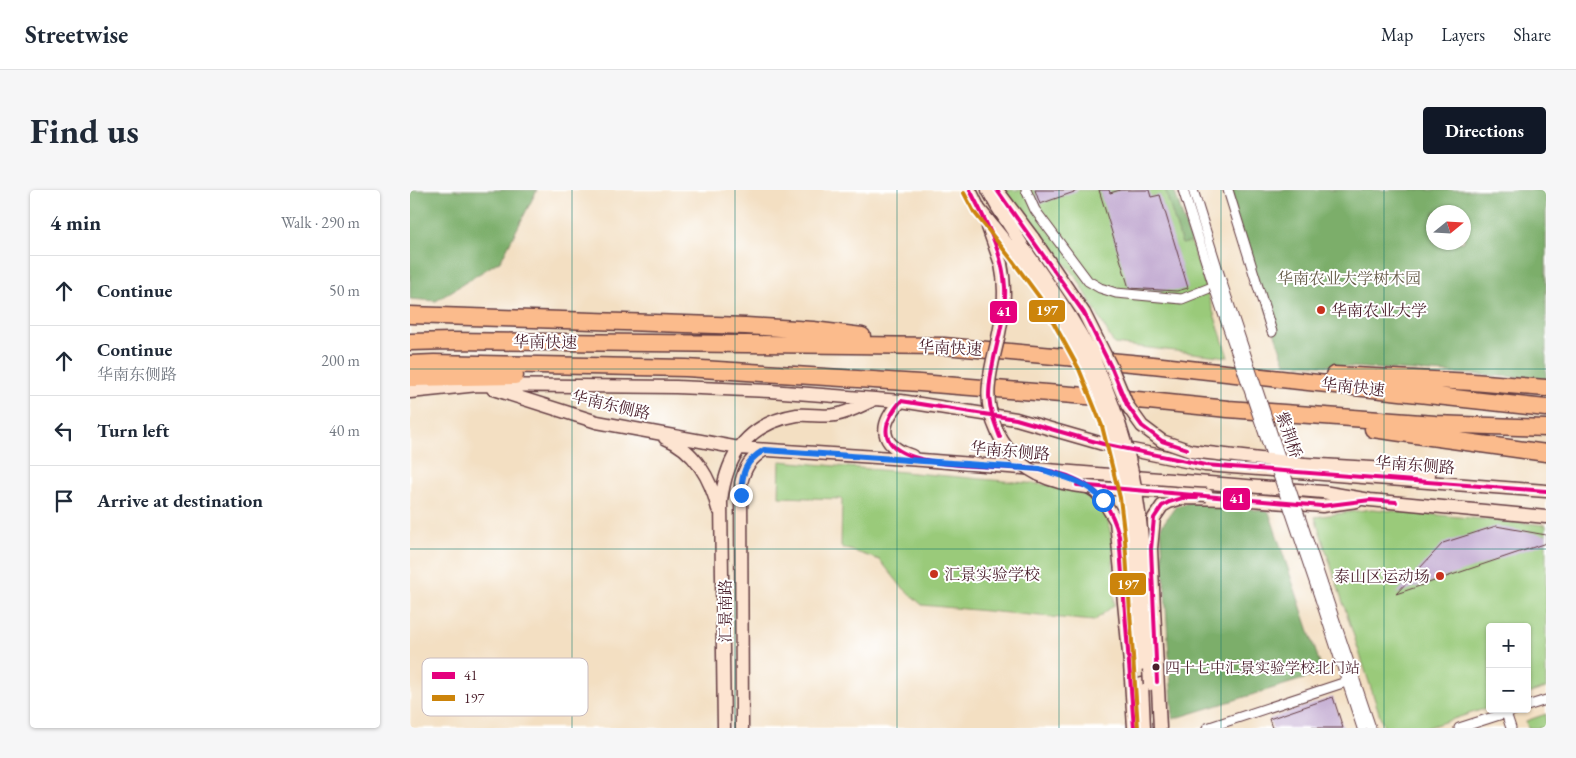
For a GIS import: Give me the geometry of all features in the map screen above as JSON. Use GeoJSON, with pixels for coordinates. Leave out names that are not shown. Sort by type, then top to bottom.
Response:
{"type":"FeatureCollection","features":[{"type":"Feature","properties":{"kind":"highway"},"geometry":{"type":"LineString","coordinates":[[410,315],[746,326],[813,330],[944,346]]}},
{"type":"Feature","properties":{"kind":"highway","name":"华南快速"},"geometry":{"type":"LineString","coordinates":[[410,342],[944,346],[1153,365],[1546,408]]}},
{"type":"Feature","properties":{"kind":"highway","name":"华南快速"},"geometry":{"type":"LineString","coordinates":[[410,364],[686,368],[930,384],[1435,424],[1546,428]]}},
{"type":"Feature","properties":{"kind":"highway"},"geometry":{"type":"LineString","coordinates":[[1153,365],[1462,381],[1546,388]]}},
{"type":"Feature","properties":{"kind":"highway"},"geometry":{"type":"LineString","coordinates":[[410,378],[515,376],[558,367]]}},
{"type":"Feature","properties":{"kind":"highway"},"geometry":{"type":"LineString","coordinates":[[1228,409],[1546,453]]}},
{"type":"Feature","properties":{"kind":"street"},"geometry":{"type":"LineString","coordinates":[[970,190],[995,242],[1005,288],[1005,302],[990,372],[989,405],[995,427],[1005,446],[1030,470],[1067,484],[1207,495],[1234,499]]}},
{"type":"Feature","properties":{"kind":"street"},"geometry":{"type":"LineString","coordinates":[[988,190],[1085,366],[1108,424],[1126,497],[1152,728]]}},
{"type":"Feature","properties":{"kind":"street"},"geometry":{"type":"LineString","coordinates":[[1026,190],[1035,210],[1064,247],[1076,266],[1088,281],[1100,288],[1116,293],[1182,299],[1218,285]]}},
{"type":"Feature","properties":{"kind":"street"},"geometry":{"type":"LineString","coordinates":[[1183,190],[1218,285]]}},
{"type":"Feature","properties":{"kind":"street"},"geometry":{"type":"LineString","coordinates":[[1193,190],[1218,285]]}},
{"type":"Feature","properties":{"kind":"street"},"geometry":{"type":"LineString","coordinates":[[1228,190],[1272,332]]}},
{"type":"Feature","properties":{"kind":"street"},"geometry":{"type":"LineString","coordinates":[[1000,192],[1084,313],[1112,369],[1127,405],[1142,426],[1162,440],[1191,451],[1248,459],[1388,469],[1507,489]]}},
{"type":"Feature","properties":{"kind":"street"},"geometry":{"type":"LineString","coordinates":[[979,209],[1022,253]]}},
{"type":"Feature","properties":{"kind":"street","name":"紫荆桥"},"geometry":{"type":"LineString","coordinates":[[1218,285],[1351,680]]}},
{"type":"Feature","properties":{"kind":"street","name":"华南东侧路"},"geometry":{"type":"LineString","coordinates":[[410,392],[478,385],[676,387],[770,391],[901,401],[1016,419],[1103,444],[1205,465],[1546,491]]}},
{"type":"Feature","properties":{"kind":"street","name":"华南东侧路"},"geometry":{"type":"LineString","coordinates":[[478,385],[597,422],[739,448],[922,460],[1323,492],[1370,500],[1546,517]]}},
{"type":"Feature","properties":{"kind":"street"},"geometry":{"type":"LineString","coordinates":[[721,524],[723,481],[732,458],[739,448],[764,426],[780,418],[800,415],[835,415],[873,399]]}},
{"type":"Feature","properties":{"kind":"street"},"geometry":{"type":"LineString","coordinates":[[901,401],[889,414],[884,431],[887,440],[898,450],[922,460]]}},
{"type":"Feature","properties":{"kind":"street"},"geometry":{"type":"LineString","coordinates":[[641,430],[683,447],[692,457],[708,480],[721,524]]}},
{"type":"Feature","properties":{"kind":"street","name":"汇景南路"},"geometry":{"type":"LineString","coordinates":[[742,728],[741,495],[747,464],[764,450]]}},
{"type":"Feature","properties":{"kind":"street"},"geometry":{"type":"LineString","coordinates":[[1040,469],[1077,480],[1088,487],[1103,500],[1116,521],[1130,664],[1134,728]]}},
{"type":"Feature","properties":{"kind":"street"},"geometry":{"type":"LineString","coordinates":[[1160,728],[1151,549],[1154,518],[1162,506],[1182,498],[1234,499],[1322,506],[1370,500]]}},
{"type":"Feature","properties":{"kind":"street","name":"汇景南路"},"geometry":{"type":"LineString","coordinates":[[721,524],[724,728]]}},
{"type":"Feature","properties":{"kind":"street"},"geometry":{"type":"LineString","coordinates":[[1208,728],[1351,680]]}},
{"type":"Feature","properties":{"kind":"street"},"geometry":{"type":"LineString","coordinates":[[1351,680],[1362,728]]}},
{"type":"Feature","properties":{"kind":"street"},"geometry":{"type":"LineString","coordinates":[[1351,680],[1371,728]]}},
{"type":"Feature","properties":{"kind":"street"},"geometry":{"type":"LineString","coordinates":[[1144,728],[1146,684]]}},
{"type":"Feature","properties":{"kind":"street"},"geometry":{"type":"LineString","coordinates":[[1531,705],[1546,700]]}},
{"type":"Feature","properties":{"kind":"street"},"geometry":{"type":"LineString","coordinates":[[1459,728],[1506,713],[1511,728]]}},
{"type":"Feature","properties":{"kind":"green space"},"geometry":{"type":"Polygon","coordinates":[[[410,190],[537,190],[501,260],[436,301],[410,299],[410,190]]]}},
{"type":"Feature","properties":{"kind":"green space"},"geometry":{"type":"Polygon","coordinates":[[[1003,190],[1174,190],[1228,357],[1114,344],[1076,276],[1003,190]]]}},
{"type":"Feature","properties":{"kind":"green space"},"geometry":{"type":"Polygon","coordinates":[[[1165,190],[1174,190],[1191,242],[1182,244],[1165,190]]]}},
{"type":"Feature","properties":{"kind":"green space","name":"华南农业大学树木园"},"geometry":{"type":"Polygon","coordinates":[[[1225,190],[1546,190],[1546,379],[1285,363],[1225,190]]]}},
{"type":"Feature","properties":{"kind":"green space"},"geometry":{"type":"Polygon","coordinates":[[[780,461],[1082,488],[1101,506],[1106,515],[1113,554],[1114,605],[1094,621],[922,605],[901,586],[880,560],[841,547],[842,499],[779,497],[780,461]]]}},
{"type":"Feature","properties":{"kind":"green space"},"geometry":{"type":"Polygon","coordinates":[[[1199,500],[1269,512],[1323,673],[1173,719],[1161,527],[1176,506],[1199,500]]]}},
{"type":"Feature","properties":{"kind":"green space","name":"泰山区运动场"},"geometry":{"type":"Polygon","coordinates":[[[1372,509],[1546,525],[1546,688],[1531,693],[1531,623],[1486,623],[1486,708],[1426,728],[1384,728],[1315,517],[1372,509]]]}},
{"type":"Feature","properties":{"kind":"green space"},"geometry":{"type":"Polygon","coordinates":[[[1546,714],[1546,728],[1528,728],[1526,721],[1546,714]]]}},
{"type":"Feature","properties":{"kind":"building"},"geometry":{"type":"Polygon","coordinates":[[[1035,190],[1077,190],[1077,191],[1040,204],[1035,190]]]}},
{"type":"Feature","properties":{"kind":"building"},"geometry":{"type":"Polygon","coordinates":[[[1099,190],[1109,190],[1110,193],[1120,190],[1149,190],[1151,197],[1160,195],[1188,288],[1177,291],[1129,288],[1099,190]]]}},
{"type":"Feature","properties":{"kind":"building"},"geometry":{"type":"Polygon","coordinates":[[[1496,526],[1546,535],[1546,543],[1396,594],[1443,543],[1496,526]]]}},
{"type":"Feature","properties":{"kind":"building"},"geometry":{"type":"Polygon","coordinates":[[[1333,697],[1343,728],[1272,728],[1269,719],[1333,697]]]}},
{"type":"Feature","properties":{"kind":"transit line","name":"41"},"geometry":{"type":"LineString","coordinates":[[970,190],[997,249],[1004,274],[1005,301],[992,369],[989,396],[1000,437]]}},
{"type":"Feature","properties":{"kind":"transit line","name":"41"},"geometry":{"type":"LineString","coordinates":[[997,190],[1084,313],[1112,369],[1127,405],[1142,426],[1162,441],[1187,449]]}},
{"type":"Feature","properties":{"kind":"transit line","name":"197"},"geometry":{"type":"LineString","coordinates":[[964,193],[974,212],[1040,298],[1079,369],[1102,426],[1120,498],[1125,540],[1138,728]]}},
{"type":"Feature","properties":{"kind":"transit line","name":"41"},"geometry":{"type":"LineString","coordinates":[[1134,728],[1119,536],[1109,510],[1099,496],[1085,484],[1058,473],[1031,468],[953,464],[926,460],[904,453],[889,441],[887,424],[901,401],[1016,419],[1103,444],[1205,465],[1546,491]]}},
{"type":"Feature","properties":{"kind":"transit line","name":"41"},"geometry":{"type":"LineString","coordinates":[[1077,485],[1322,506],[1370,500],[1396,502]]}},
{"type":"Feature","properties":{"kind":"transit line","name":"41"},"geometry":{"type":"LineString","coordinates":[[1157,682],[1151,549],[1154,518],[1162,506],[1169,502],[1182,498],[1197,498]]}},
{"type":"Feature","properties":{"kind":"place","name":"华南农业大学"},"geometry":{"type":"Point","coordinates":[1321,310]}},
{"type":"Feature","properties":{"kind":"place","name":"汇景实验学校"},"geometry":{"type":"Point","coordinates":[934,574]}},
{"type":"Feature","properties":{"kind":"place","name":"泰山区运动场"},"geometry":{"type":"Point","coordinates":[1440,576]}},
{"type":"Feature","properties":{"kind":"place","name":"四十七中汇景实验学校北门站"},"geometry":{"type":"Point","coordinates":[1156,667]}},
{"type":"Feature","properties":{"kind":"route"},"geometry":{"type":"LineString","coordinates":[[741,495],[747,464],[764,450],[1040,469],[1077,480],[1096,492],[1103,500]]}}]}
